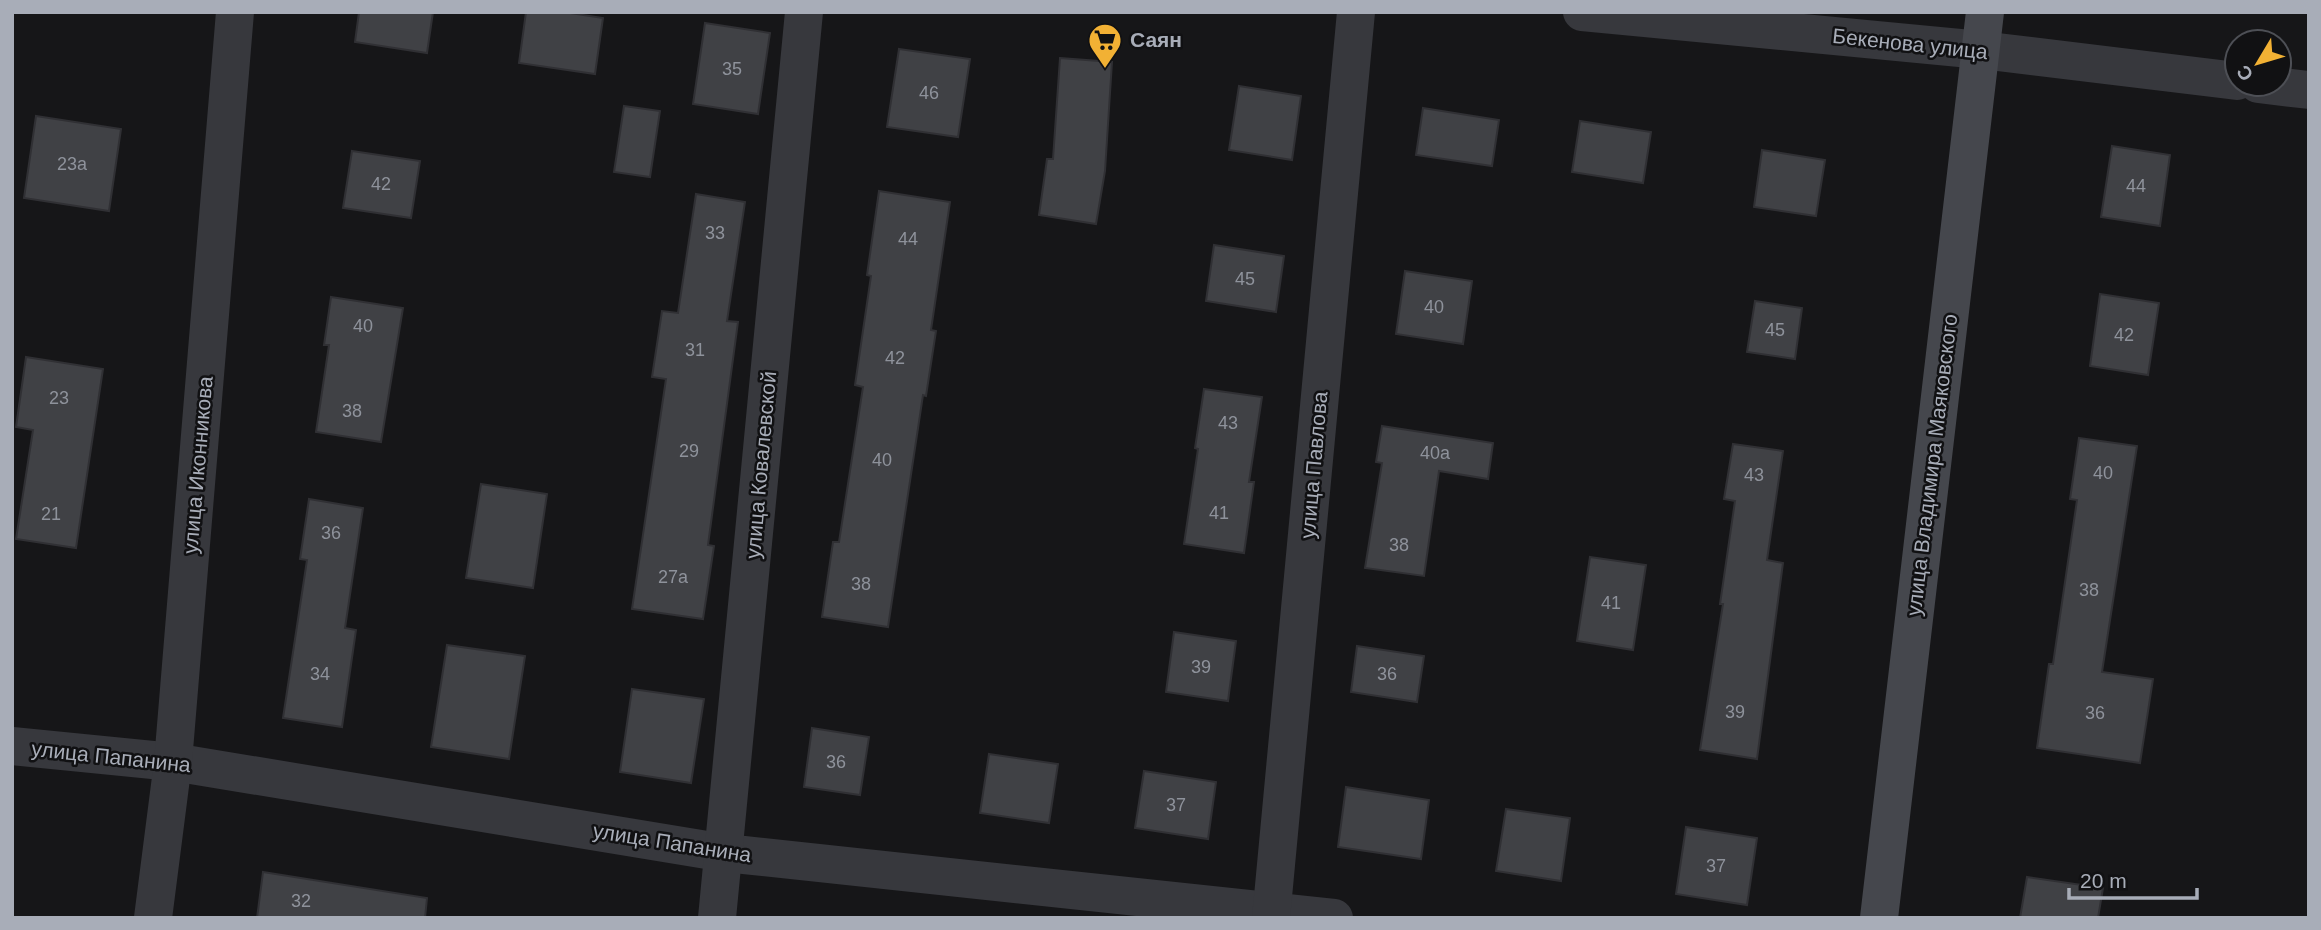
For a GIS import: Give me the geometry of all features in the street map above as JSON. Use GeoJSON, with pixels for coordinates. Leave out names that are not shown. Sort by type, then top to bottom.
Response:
{"type":"FeatureCollection","features":[{"type":"Feature","properties":{"kind":"street","name":"улица Иконникова"},"geometry":{"type":"LineString","coordinates":[[153,918],[173,762],[235,12]]}},
{"type":"Feature","properties":{"kind":"street","name":"улица Ковалевской"},"geometry":{"type":"LineString","coordinates":[[717,918],[804,12]]}},
{"type":"Feature","properties":{"kind":"street","name":"улица Павлова"},"geometry":{"type":"LineString","coordinates":[[1271,914],[1356,12]]}},
{"type":"Feature","properties":{"kind":"street","name":"Бекенова улица"},"geometry":{"type":"LineString","coordinates":[[1582,12],[1981,50],[2223,79]]}},
{"type":"Feature","properties":{"kind":"street","name":"улица Владимира Маяковского"},"geometry":{"type":"LineString","coordinates":[[1880,918],[1985,12]]}},
{"type":"Feature","properties":{"kind":"street","name":"улица Папанина"},"geometry":{"type":"LineString","coordinates":[[12,746],[173,762],[725,853],[1271,914],[1334,918]]}},
{"type":"Feature","properties":{"kind":"building"},"geometry":{"type":"Polygon","coordinates":[[[359,12],[433,12],[427,53],[355,42],[359,12]]]}},
{"type":"Feature","properties":{"kind":"building"},"geometry":{"type":"Polygon","coordinates":[[[526,12],[564,12],[603,18],[595,74],[519,63],[526,12]]]}},
{"type":"Feature","properties":{"kind":"building"},"geometry":{"type":"Polygon","coordinates":[[[705,23],[770,33],[758,114],[693,104],[705,23]]]}},
{"type":"Feature","properties":{"kind":"building"},"geometry":{"type":"Polygon","coordinates":[[[899,49],[970,59],[958,137],[887,127],[899,49]]]}},
{"type":"Feature","properties":{"kind":"building"},"geometry":{"type":"Polygon","coordinates":[[[1060,58],[1112,62],[1105,171],[1096,224],[1039,215],[1047,159],[1053,159],[1060,58]]]}},
{"type":"Feature","properties":{"kind":"building"},"geometry":{"type":"Polygon","coordinates":[[[1239,86],[1301,96],[1292,160],[1229,150],[1239,86]]]}},
{"type":"Feature","properties":{"kind":"building"},"geometry":{"type":"Polygon","coordinates":[[[624,106],[660,111],[650,177],[614,172],[624,106]]]}},
{"type":"Feature","properties":{"kind":"building"},"geometry":{"type":"Polygon","coordinates":[[[1423,108],[1499,120],[1492,166],[1416,155],[1423,108]]]}},
{"type":"Feature","properties":{"kind":"building"},"geometry":{"type":"Polygon","coordinates":[[[36,116],[121,129],[109,211],[24,198],[36,116]]]}},
{"type":"Feature","properties":{"kind":"building"},"geometry":{"type":"Polygon","coordinates":[[[1580,121],[1651,132],[1643,183],[1572,172],[1580,121]]]}},
{"type":"Feature","properties":{"kind":"building"},"geometry":{"type":"Polygon","coordinates":[[[2112,146],[2170,155],[2160,226],[2101,217],[2112,146]]]}},
{"type":"Feature","properties":{"kind":"building"},"geometry":{"type":"Polygon","coordinates":[[[1762,150],[1825,160],[1816,216],[1754,207],[1762,150]]]}},
{"type":"Feature","properties":{"kind":"building"},"geometry":{"type":"Polygon","coordinates":[[[352,151],[420,161],[411,218],[343,208],[352,151]]]}},
{"type":"Feature","properties":{"kind":"building"},"geometry":{"type":"Polygon","coordinates":[[[879,191],[950,202],[931,330],[936,331],[926,396],[923,395],[888,627],[822,617],[833,542],[839,542],[863,387],[855,385],[871,276],[867,275],[879,191]]]}},
{"type":"Feature","properties":{"kind":"building"},"geometry":{"type":"Polygon","coordinates":[[[696,194],[745,202],[727,321],[738,322],[708,545],[714,546],[703,619],[632,609],[666,379],[652,377],[662,311],[678,313],[696,194]]]}},
{"type":"Feature","properties":{"kind":"building"},"geometry":{"type":"Polygon","coordinates":[[[1214,245],[1284,256],[1276,312],[1206,301],[1214,245]]]}},
{"type":"Feature","properties":{"kind":"building"},"geometry":{"type":"Polygon","coordinates":[[[1405,271],[1472,281],[1463,344],[1396,334],[1405,271]]]}},
{"type":"Feature","properties":{"kind":"building"},"geometry":{"type":"Polygon","coordinates":[[[2100,294],[2159,303],[2148,375],[2090,366],[2100,294]]]}},
{"type":"Feature","properties":{"kind":"building"},"geometry":{"type":"Polygon","coordinates":[[[331,297],[403,308],[381,442],[316,432],[329,345],[324,345],[331,297]]]}},
{"type":"Feature","properties":{"kind":"building"},"geometry":{"type":"Polygon","coordinates":[[[1755,301],[1802,308],[1795,359],[1747,352],[1755,301]]]}},
{"type":"Feature","properties":{"kind":"building"},"geometry":{"type":"Polygon","coordinates":[[[26,357],[103,369],[76,548],[16,539],[33,430],[16,427],[26,357]]]}},
{"type":"Feature","properties":{"kind":"building"},"geometry":{"type":"Polygon","coordinates":[[[1204,389],[1262,397],[1249,482],[1254,482],[1244,553],[1184,544],[1204,389]]]}},
{"type":"Feature","properties":{"kind":"building"},"geometry":{"type":"Polygon","coordinates":[[[1382,426],[1493,443],[1488,479],[1439,471],[1424,576],[1365,568],[1382,463],[1376,462],[1382,426]]]}},
{"type":"Feature","properties":{"kind":"building"},"geometry":{"type":"Polygon","coordinates":[[[2079,438],[2137,446],[2102,672],[2153,679],[2140,763],[2037,748],[2049,664],[2053,664],[2077,500],[2070,499],[2079,438]]]}},
{"type":"Feature","properties":{"kind":"building"},"geometry":{"type":"Polygon","coordinates":[[[1733,444],[1783,451],[1767,560],[1783,563],[1757,759],[1700,750],[1723,604],[1720,604],[1735,501],[1724,499],[1733,444]]]}},
{"type":"Feature","properties":{"kind":"building"},"geometry":{"type":"Polygon","coordinates":[[[481,484],[547,494],[533,588],[466,578],[481,484]]]}},
{"type":"Feature","properties":{"kind":"building"},"geometry":{"type":"Polygon","coordinates":[[[309,499],[363,508],[345,628],[356,630],[342,727],[283,718],[307,560],[300,559],[309,499]]]}},
{"type":"Feature","properties":{"kind":"building"},"geometry":{"type":"Polygon","coordinates":[[[1590,557],[1646,565],[1633,650],[1577,641],[1590,557]]]}},
{"type":"Feature","properties":{"kind":"building"},"geometry":{"type":"Polygon","coordinates":[[[1174,632],[1236,641],[1228,701],[1166,692],[1174,632]]]}},
{"type":"Feature","properties":{"kind":"building"},"geometry":{"type":"Polygon","coordinates":[[[447,645],[525,656],[509,759],[431,747],[447,645]]]}},
{"type":"Feature","properties":{"kind":"building"},"geometry":{"type":"Polygon","coordinates":[[[1357,646],[1424,656],[1417,702],[1351,692],[1357,646]]]}},
{"type":"Feature","properties":{"kind":"building"},"geometry":{"type":"Polygon","coordinates":[[[632,689],[704,699],[691,783],[620,772],[632,689]]]}},
{"type":"Feature","properties":{"kind":"building"},"geometry":{"type":"Polygon","coordinates":[[[812,728],[869,737],[860,795],[804,787],[812,728]]]}},
{"type":"Feature","properties":{"kind":"building"},"geometry":{"type":"Polygon","coordinates":[[[989,754],[1058,764],[1049,823],[980,813],[989,754]]]}},
{"type":"Feature","properties":{"kind":"building"},"geometry":{"type":"Polygon","coordinates":[[[1144,771],[1216,782],[1208,839],[1135,828],[1144,771]]]}},
{"type":"Feature","properties":{"kind":"building"},"geometry":{"type":"Polygon","coordinates":[[[1346,787],[1429,800],[1421,859],[1338,847],[1346,787]]]}},
{"type":"Feature","properties":{"kind":"building"},"geometry":{"type":"Polygon","coordinates":[[[1506,809],[1570,818],[1561,881],[1496,871],[1506,809]]]}},
{"type":"Feature","properties":{"kind":"building"},"geometry":{"type":"Polygon","coordinates":[[[1686,827],[1757,838],[1747,905],[1676,894],[1686,827]]]}},
{"type":"Feature","properties":{"kind":"building"},"geometry":{"type":"Polygon","coordinates":[[[263,872],[427,898],[425,918],[257,918],[263,872]]]}},
{"type":"Feature","properties":{"kind":"building"},"geometry":{"type":"Polygon","coordinates":[[[2027,877],[2103,888],[2098,918],[2020,918],[2027,877]]]}},
{"type":"Feature","properties":{"kind":"place","name":"Саян"},"geometry":{"type":"Point","coordinates":[1105,70]}}]}
